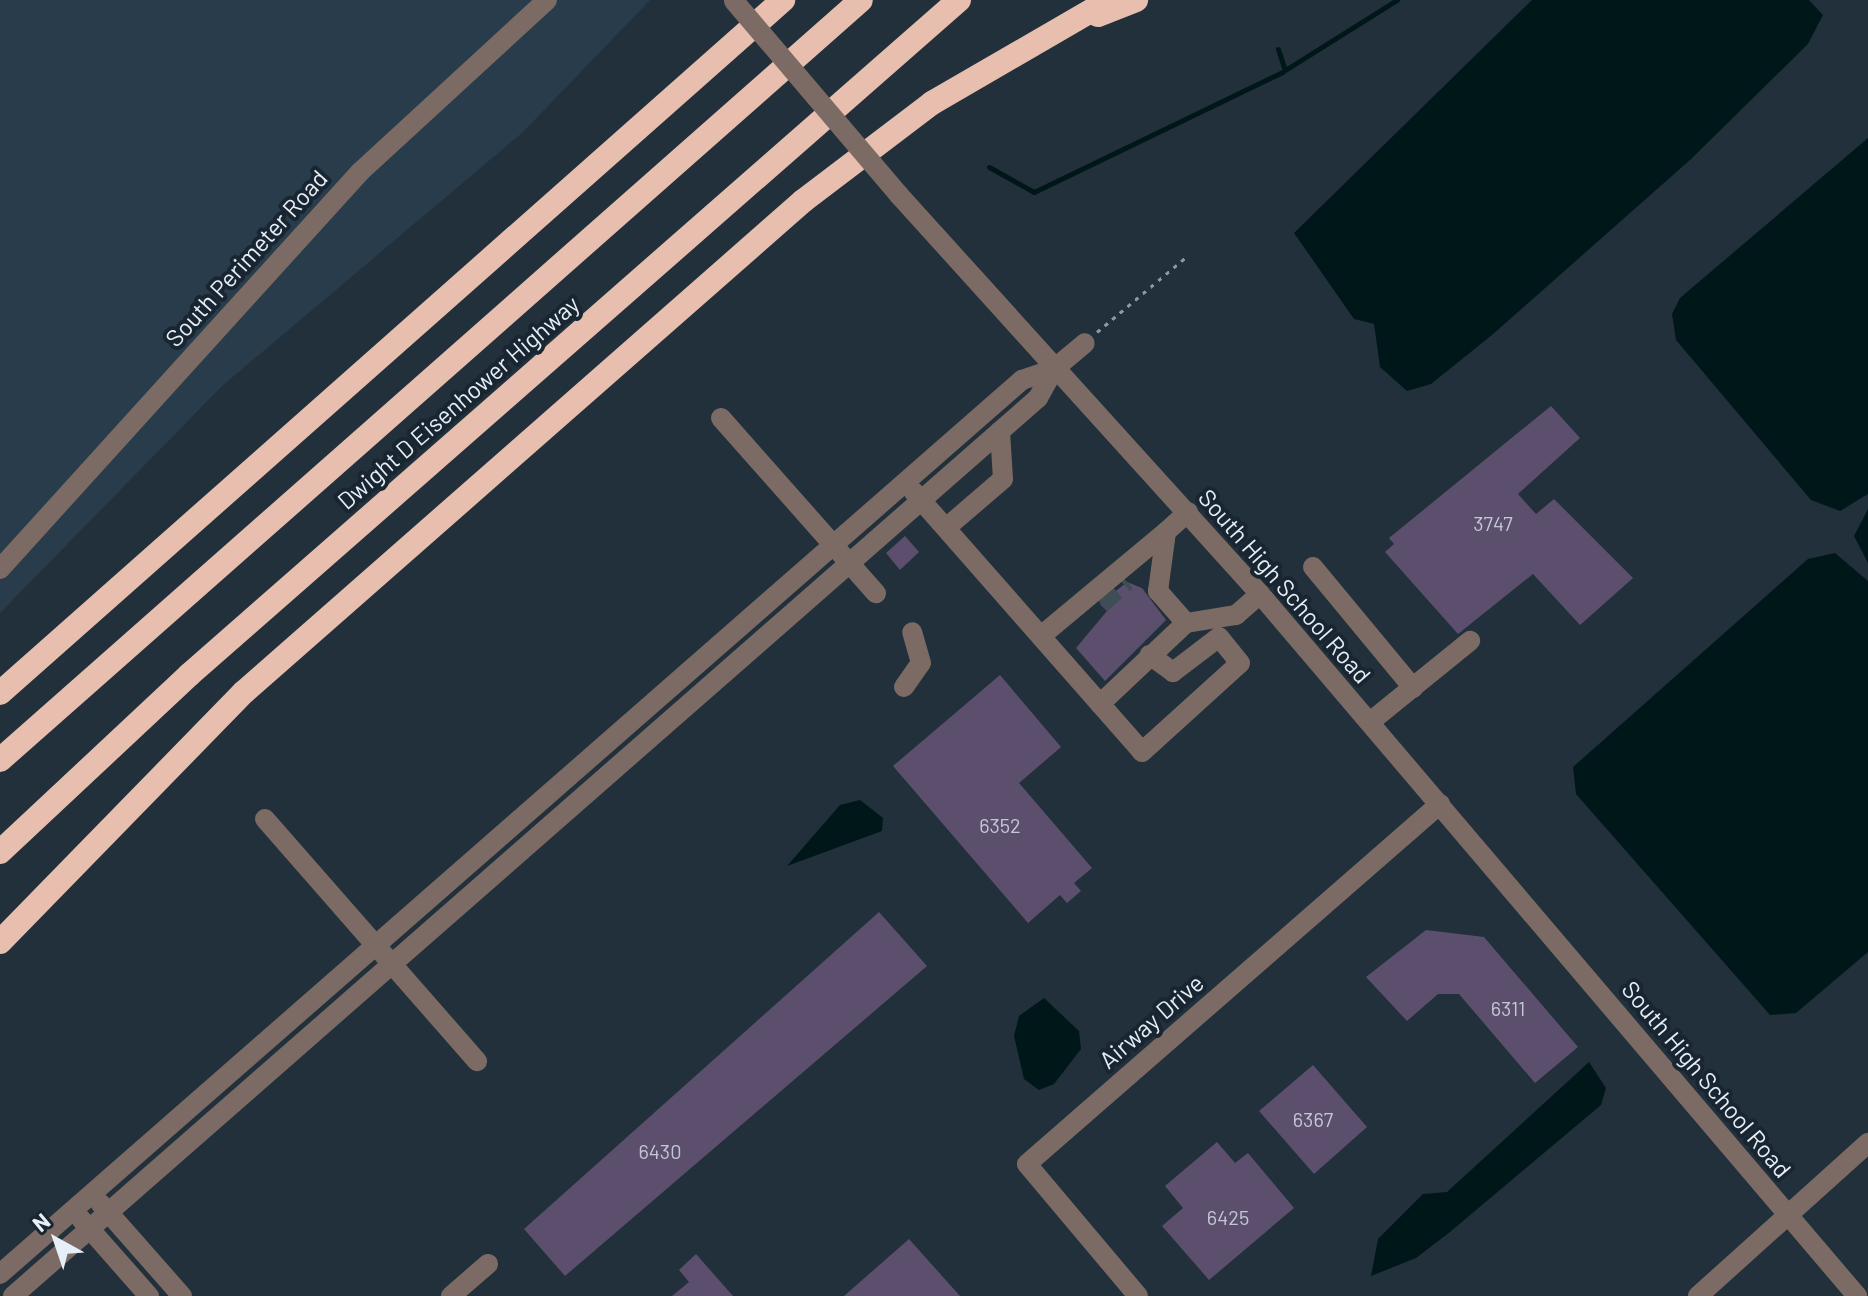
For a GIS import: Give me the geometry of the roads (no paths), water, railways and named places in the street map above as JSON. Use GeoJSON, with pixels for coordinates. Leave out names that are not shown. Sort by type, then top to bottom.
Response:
{"type":"FeatureCollection","features":[{"type":"Feature","properties":{"kind":"highway"},"geometry":{"type":"LineString","coordinates":[[0,693],[783,0]]}},
{"type":"Feature","properties":{"kind":"highway","name":"Dwight D Eisenhower Highway"},"geometry":{"type":"LineString","coordinates":[[0,760],[861,0]]}},
{"type":"Feature","properties":{"kind":"highway","name":"Dwight D Eisenhower Highway"},"geometry":{"type":"LineString","coordinates":[[0,852],[166,696],[959,0]]}},
{"type":"Feature","properties":{"kind":"highway"},"geometry":{"type":"LineString","coordinates":[[0,942],[204,730],[840,169],[1019,49],[1110,0]]}},
{"type":"Feature","properties":{"kind":"highway"},"geometry":{"type":"LineString","coordinates":[[1019,49],[1136,0]]}},
{"type":"Feature","properties":{"kind":"street","name":"South Perimeter Road"},"geometry":{"type":"LineString","coordinates":[[0,569],[360,172],[547,0]]}},
{"type":"Feature","properties":{"kind":"street","name":"South High School Road"},"geometry":{"type":"LineString","coordinates":[[733,1],[899,195],[1260,594],[1857,1296]]}},
{"type":"Feature","properties":{"kind":"street"},"geometry":{"type":"LineString","coordinates":[[0,1274],[1022,380],[1054,369],[1085,343]]}},
{"type":"Feature","properties":{"kind":"street"},"geometry":{"type":"LineString","coordinates":[[13,1296],[1038,398],[1054,369]]}},
{"type":"Feature","properties":{"kind":"street"},"geometry":{"type":"LineString","coordinates":[[721,418],[876,593]]}},
{"type":"Feature","properties":{"kind":"street"},"geometry":{"type":"LineString","coordinates":[[946,528],[1003,479],[1000,431]]}},
{"type":"Feature","properties":{"kind":"street"},"geometry":{"type":"LineString","coordinates":[[905,482],[1142,752],[1237,669],[1238,656],[1219,637],[1173,672],[1150,655]]}},
{"type":"Feature","properties":{"kind":"street"},"geometry":{"type":"LineString","coordinates":[[1041,636],[1133,554],[1166,532],[1188,512]]}},
{"type":"Feature","properties":{"kind":"street"},"geometry":{"type":"LineString","coordinates":[[1166,532],[1158,591],[1186,623]]}},
{"type":"Feature","properties":{"kind":"street"},"geometry":{"type":"LineString","coordinates":[[1126,581],[1133,554]]}},
{"type":"Feature","properties":{"kind":"street"},"geometry":{"type":"LineString","coordinates":[[1313,567],[1413,688]]}},
{"type":"Feature","properties":{"kind":"street"},"geometry":{"type":"LineString","coordinates":[[1100,704],[1186,623],[1236,615],[1260,594]]}},
{"type":"Feature","properties":{"kind":"street"},"geometry":{"type":"LineString","coordinates":[[1068,612],[1101,604]]}},
{"type":"Feature","properties":{"kind":"street"},"geometry":{"type":"LineString","coordinates":[[904,687],[921,663],[912,632]]}},
{"type":"Feature","properties":{"kind":"street"},"geometry":{"type":"LineString","coordinates":[[1370,722],[1470,641]]}},
{"type":"Feature","properties":{"kind":"street","name":"Airway Drive"},"geometry":{"type":"LineString","coordinates":[[1138,1296],[1027,1164],[1440,804]]}},
{"type":"Feature","properties":{"kind":"street"},"geometry":{"type":"LineString","coordinates":[[265,819],[477,1061]]}},
{"type":"Feature","properties":{"kind":"street"},"geometry":{"type":"LineString","coordinates":[[1698,1296],[1868,1143]]}},
{"type":"Feature","properties":{"kind":"street"},"geometry":{"type":"LineString","coordinates":[[92,1193],[182,1296]]}},
{"type":"Feature","properties":{"kind":"street"},"geometry":{"type":"LineString","coordinates":[[73,1210],[149,1296]]}},
{"type":"Feature","properties":{"kind":"street"},"geometry":{"type":"LineString","coordinates":[[451,1296],[488,1264]]}},
{"type":"Feature","properties":{"kind":"waterway"},"geometry":{"type":"LineString","coordinates":[[989,167],[1034,192],[1282,72],[1397,0]]}},
{"type":"Feature","properties":{"kind":"waterway"},"geometry":{"type":"LineString","coordinates":[[1278,49],[1284,67]]}},
{"type":"Feature","properties":{"kind":"tunnel"},"geometry":{"type":"LineString","coordinates":[[1101,604],[1126,581]]}}]}
